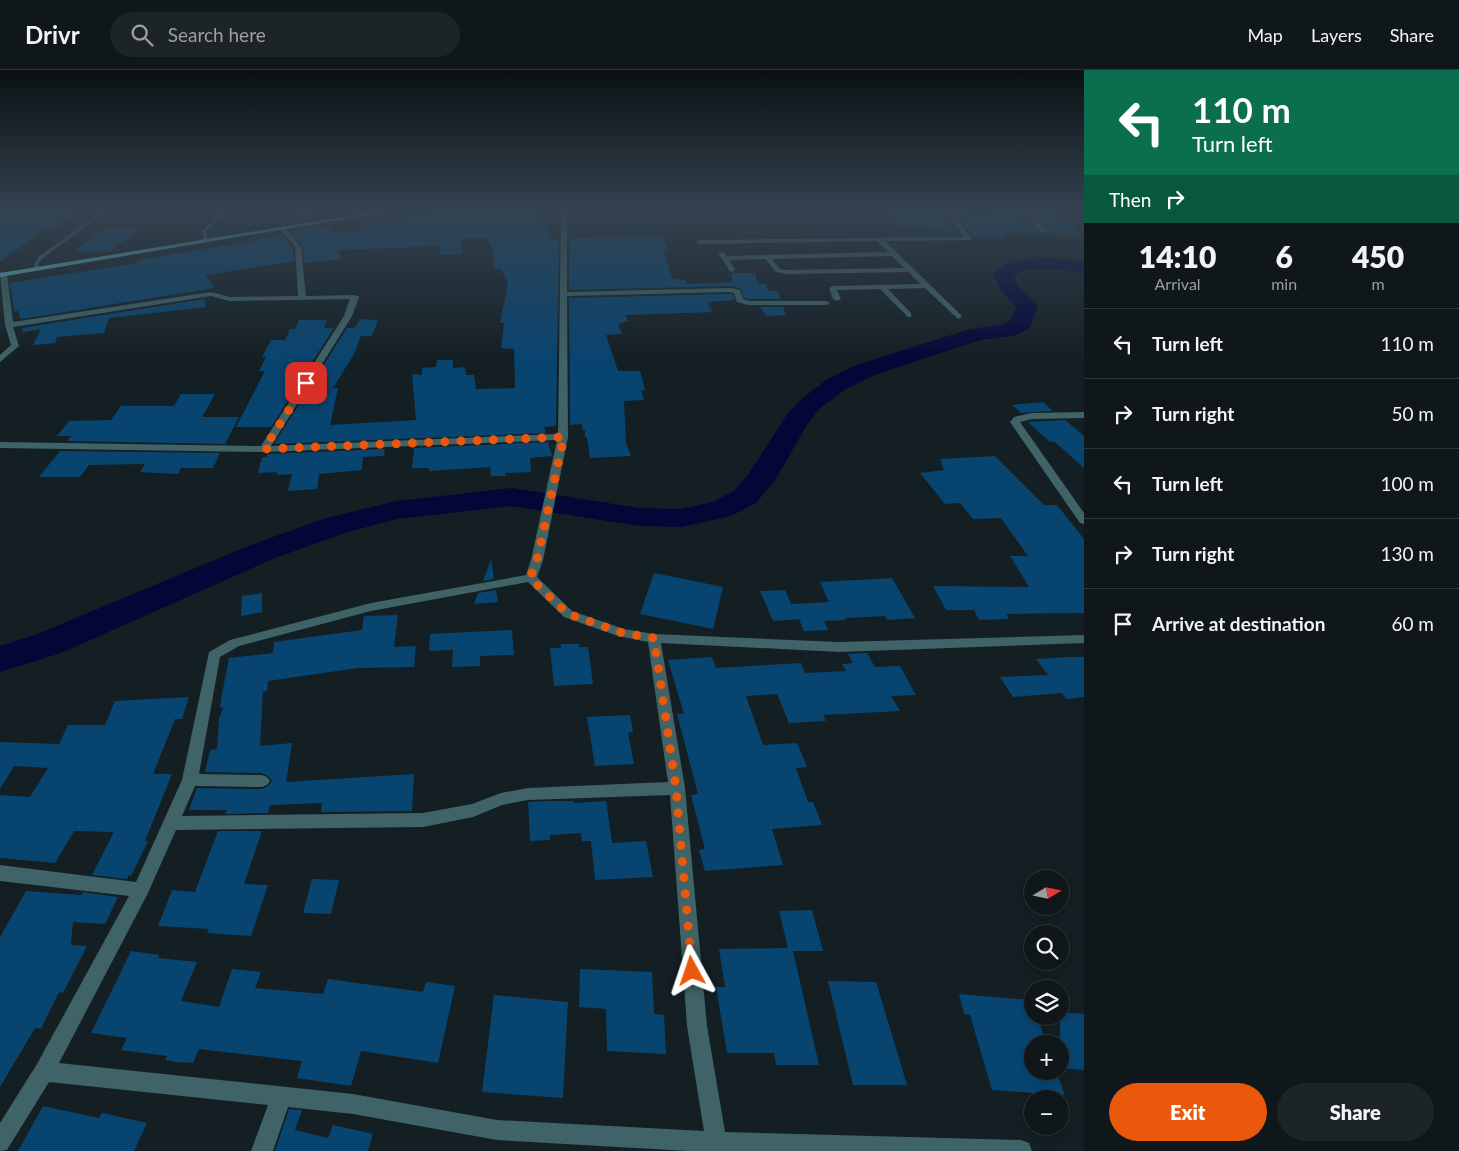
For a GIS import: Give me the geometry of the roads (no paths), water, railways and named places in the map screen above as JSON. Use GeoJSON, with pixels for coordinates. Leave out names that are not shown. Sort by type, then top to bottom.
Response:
{"type":"FeatureCollection","features":[{"type":"Feature","properties":{"kind":"highway"},"geometry":{"type":"LineString","coordinates":[[2,274],[83,261]]}},
{"type":"Feature","properties":{"kind":"street"},"geometry":{"type":"LineString","coordinates":[[299,261],[302,297]]}},
{"type":"Feature","properties":{"kind":"street"},"geometry":{"type":"LineString","coordinates":[[530,578],[537,560],[564,437],[563,261]]}},
{"type":"Feature","properties":{"kind":"street"},"geometry":{"type":"LineString","coordinates":[[726,261],[732,270]]}},
{"type":"Feature","properties":{"kind":"street"},"geometry":{"type":"LineString","coordinates":[[770,261],[778,271],[783,272],[909,270]]}},
{"type":"Feature","properties":{"kind":"street"},"geometry":{"type":"LineString","coordinates":[[901,261],[958,317]]}},
{"type":"Feature","properties":{"kind":"street"},"geometry":{"type":"LineString","coordinates":[[0,360],[15,346],[9,325],[2,274]]}},
{"type":"Feature","properties":{"kind":"street"},"geometry":{"type":"LineString","coordinates":[[836,299],[833,288],[925,286]]}},
{"type":"Feature","properties":{"kind":"street"},"geometry":{"type":"LineString","coordinates":[[882,287],[908,315]]}},
{"type":"Feature","properties":{"kind":"street"},"geometry":{"type":"LineString","coordinates":[[563,294],[731,290],[737,292],[740,300],[748,303],[826,303]]}},
{"type":"Feature","properties":{"kind":"street"},"geometry":{"type":"LineString","coordinates":[[9,325],[212,294],[229,299],[355,297],[348,316],[264,449]]}},
{"type":"Feature","properties":{"kind":"street"},"geometry":{"type":"LineString","coordinates":[[1084,416],[1032,416],[1017,419],[1015,422],[1084,521]]}},
{"type":"Feature","properties":{"kind":"street"},"geometry":{"type":"LineString","coordinates":[[0,445],[264,449],[564,437]]}},
{"type":"Feature","properties":{"kind":"street"},"geometry":{"type":"LineString","coordinates":[[530,578],[568,614],[623,633],[654,638],[839,647],[1084,639]]}},
{"type":"Feature","properties":{"kind":"street"},"geometry":{"type":"LineString","coordinates":[[0,1143],[44,1071],[141,890],[190,780],[214,655],[235,643],[371,608],[530,578]]}},
{"type":"Feature","properties":{"kind":"street"},"geometry":{"type":"LineString","coordinates":[[654,638],[676,788],[698,1026],[716,1142]]}},
{"type":"Feature","properties":{"kind":"street"},"geometry":{"type":"LineString","coordinates":[[190,780],[262,781]]}},
{"type":"Feature","properties":{"kind":"street"},"geometry":{"type":"LineString","coordinates":[[170,824],[422,820],[474,810],[502,799],[528,794],[676,788]]}},
{"type":"Feature","properties":{"kind":"street"},"geometry":{"type":"LineString","coordinates":[[0,873],[141,890]]}},
{"type":"Feature","properties":{"kind":"street"},"geometry":{"type":"LineString","coordinates":[[44,1071],[353,1104],[497,1130],[792,1147],[1021,1151]]}},
{"type":"Feature","properties":{"kind":"street"},"geometry":{"type":"LineString","coordinates":[[262,1151],[282,1096]]}},
{"type":"Feature","properties":{"kind":"lane"},"geometry":{"type":"LineString","coordinates":[[37,269],[38,261]]}},
{"type":"Feature","properties":{"kind":"waterway"},"geometry":{"type":"LineString","coordinates":[[0,659],[48,644],[264,551],[337,525],[397,510],[512,497],[639,517],[682,518],[703,512],[720,510],[745,497],[760,480],[795,422],[810,404],[837,384],[863,371],[893,361],[978,334],[1005,331],[1021,324],[1027,306],[1009,288],[1003,275],[1010,270],[1030,264],[1084,267]]}}]}
